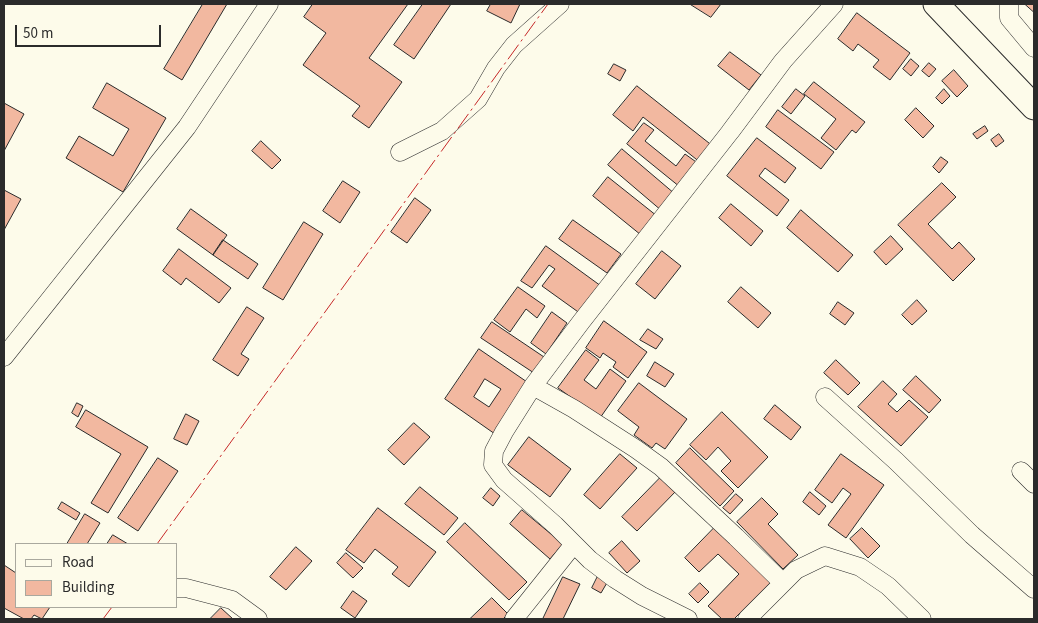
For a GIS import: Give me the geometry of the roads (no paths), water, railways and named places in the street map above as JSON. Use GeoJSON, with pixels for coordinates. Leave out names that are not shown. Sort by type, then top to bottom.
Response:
{"type":"FeatureCollection","features":[{"type":"Feature","properties":{"kind":"main road"},"geometry":{"type":"LineString","coordinates":[[936,4],[1033,102]]}},
{"type":"Feature","properties":{"kind":"street"},"geometry":{"type":"LineString","coordinates":[[4,357],[187,127],[269,4]]}},
{"type":"Feature","properties":{"kind":"street"},"geometry":{"type":"LineString","coordinates":[[400,152],[442,131],[478,99],[496,68],[514,45],[560,4]]}},
{"type":"Feature","properties":{"kind":"street"},"geometry":{"type":"LineString","coordinates":[[688,619],[642,596],[590,560],[555,525],[504,480],[493,465],[494,451],[533,386],[587,314],[730,132],[783,60],[834,4]]}},
{"type":"Feature","properties":{"kind":"street"},"geometry":{"type":"LineString","coordinates":[[1009,4],[1010,18],[1034,48]]}},
{"type":"Feature","properties":{"kind":"street"},"geometry":{"type":"LineString","coordinates":[[533,386],[574,409],[661,467],[783,582]]}},
{"type":"Feature","properties":{"kind":"street"},"geometry":{"type":"LineString","coordinates":[[825,397],[896,461],[972,536],[1034,590]]}},
{"type":"Feature","properties":{"kind":"street"},"geometry":{"type":"LineString","coordinates":[[1021,472],[1034,484]]}},
{"type":"Feature","properties":{"kind":"street"},"geometry":{"type":"LineString","coordinates":[[514,619],[574,544]]}},
{"type":"Feature","properties":{"kind":"street"},"geometry":{"type":"LineString","coordinates":[[747,619],[796,570],[825,556],[860,567],[888,586],[922,619]]}},
{"type":"Feature","properties":{"kind":"street"},"geometry":{"type":"LineString","coordinates":[[178,588],[186,588],[232,600],[258,619]]}}]}
